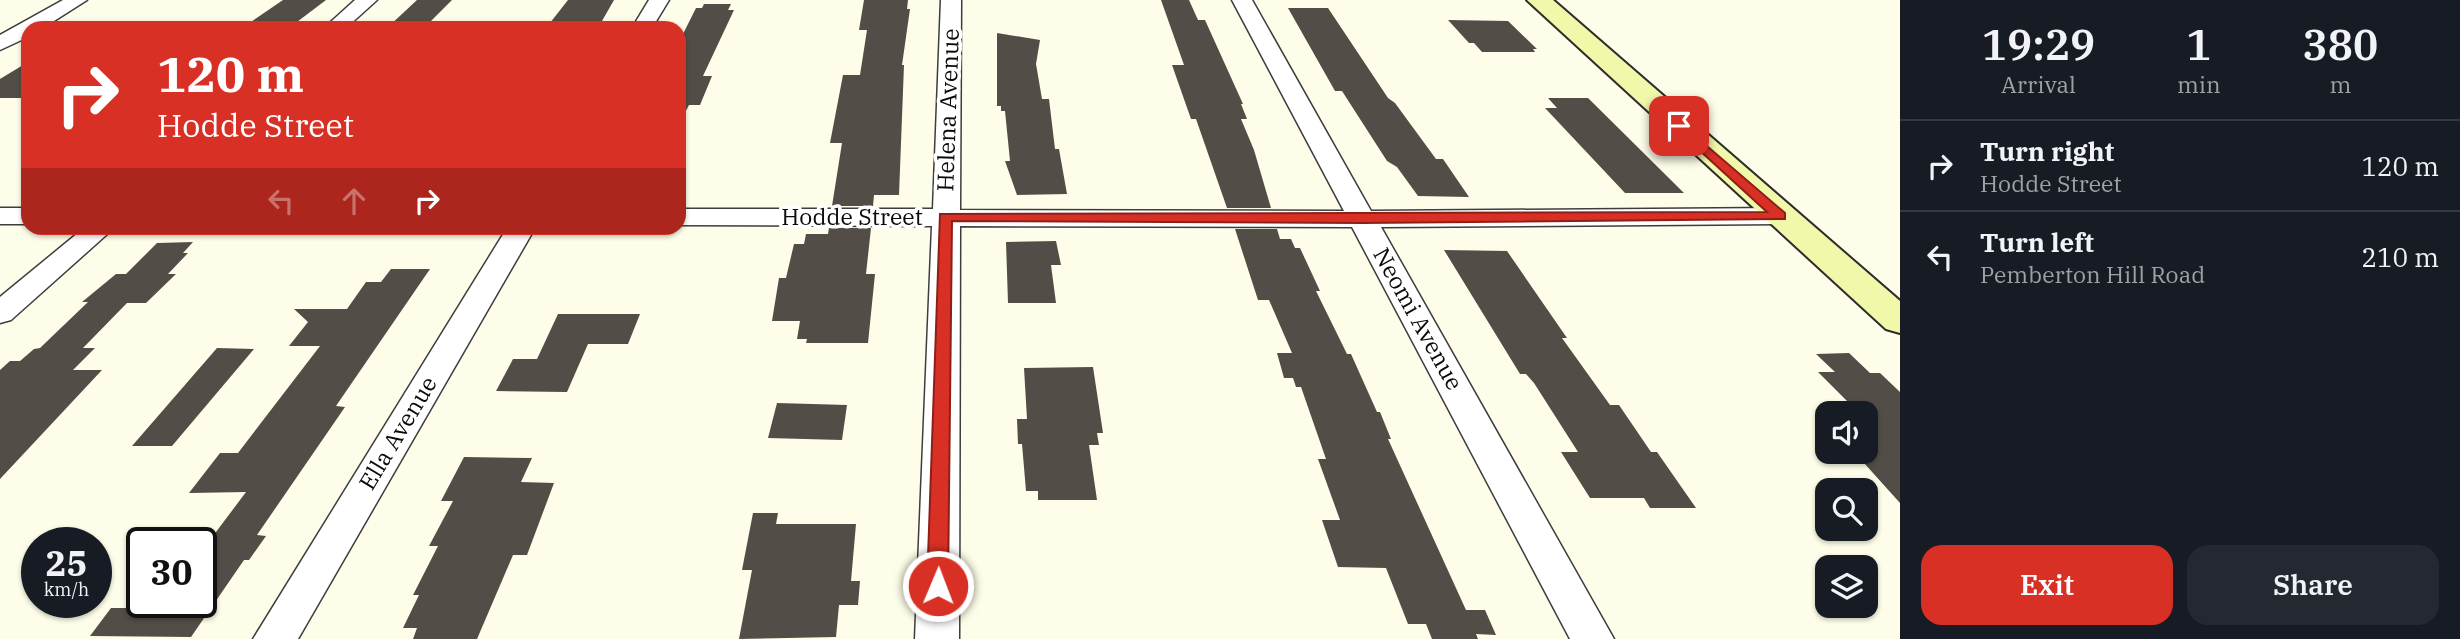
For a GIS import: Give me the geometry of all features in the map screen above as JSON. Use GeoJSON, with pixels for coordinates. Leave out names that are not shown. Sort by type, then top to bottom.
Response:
{"type":"FeatureCollection","features":[{"type":"Feature","properties":{"kind":"street"},"geometry":{"type":"LineString","coordinates":[[40,21],[77,0]]}},
{"type":"Feature","properties":{"kind":"street"},"geometry":{"type":"LineString","coordinates":[[342,21],[367,0]]}},
{"type":"Feature","properties":{"kind":"street"},"geometry":{"type":"LineString","coordinates":[[646,21],[659,0]]}},
{"type":"Feature","properties":{"kind":"street","name":"Helena Avenue"},"geometry":{"type":"LineString","coordinates":[[937,639],[951,0]]}},
{"type":"Feature","properties":{"kind":"street","name":"Neomi Avenue"},"geometry":{"type":"LineString","coordinates":[[1242,0],[1592,639]]}},
{"type":"Feature","properties":{"kind":"street"},"geometry":{"type":"LineString","coordinates":[[1539,0],[1900,321]]}},
{"type":"Feature","properties":{"kind":"street"},"geometry":{"type":"LineString","coordinates":[[0,44],[21,32]]}},
{"type":"Feature","properties":{"kind":"street"},"geometry":{"type":"LineString","coordinates":[[0,216],[21,216]]}},
{"type":"Feature","properties":{"kind":"street","name":"Hodde Street"},"geometry":{"type":"LineString","coordinates":[[686,217],[1362,219],[1780,216]]}},
{"type":"Feature","properties":{"kind":"street"},"geometry":{"type":"LineString","coordinates":[[0,313],[92,235]]}},
{"type":"Feature","properties":{"kind":"street","name":"Ella Avenue"},"geometry":{"type":"LineString","coordinates":[[275,639],[517,235]]}},
{"type":"Feature","properties":{"kind":"building"},"geometry":{"type":"Polygon","coordinates":[[[283,0],[326,0],[298,21],[252,21],[283,0]]]}},
{"type":"Feature","properties":{"kind":"building"},"geometry":{"type":"Polygon","coordinates":[[[417,0],[452,0],[431,21],[394,21],[417,0]]]}},
{"type":"Feature","properties":{"kind":"building"},"geometry":{"type":"Polygon","coordinates":[[[568,0],[614,0],[602,21],[552,21],[568,0]]]}},
{"type":"Feature","properties":{"kind":"building"},"geometry":{"type":"Polygon","coordinates":[[[864,0],[908,0],[907,9],[910,9],[902,65],[899,195],[874,195],[873,206],[832,206],[842,143],[830,143],[843,75],[860,75],[867,30],[859,30],[864,0]]]}},
{"type":"Feature","properties":{"kind":"building"},"geometry":{"type":"Polygon","coordinates":[[[1161,0],[1189,0],[1198,20],[1205,20],[1243,104],[1247,119],[1241,119],[1254,150],[1271,208],[1227,208],[1196,119],[1191,119],[1172,65],[1184,65],[1161,0]]]}},
{"type":"Feature","properties":{"kind":"building"},"geometry":{"type":"Polygon","coordinates":[[[704,4],[731,4],[728,10],[734,10],[703,76],[712,76],[700,105],[689,105],[686,111],[686,28],[696,8],[702,8],[704,4]]]}},
{"type":"Feature","properties":{"kind":"building"},"geometry":{"type":"Polygon","coordinates":[[[1288,8],[1328,8],[1388,98],[1395,103],[1436,159],[1443,159],[1469,197],[1418,196],[1397,167],[1387,161],[1342,91],[1335,91],[1288,8]]]}},
{"type":"Feature","properties":{"kind":"building"},"geometry":{"type":"Polygon","coordinates":[[[1448,20],[1508,21],[1537,49],[1533,49],[1535,52],[1482,52],[1474,43],[1469,43],[1448,20]]]}},
{"type":"Feature","properties":{"kind":"building"},"geometry":{"type":"Polygon","coordinates":[[[997,33],[1040,40],[1036,64],[1042,99],[1049,99],[1055,149],[1059,149],[1067,194],[1017,195],[1005,161],[1010,161],[1005,111],[1001,111],[1001,106],[997,106],[997,33]]]}},
{"type":"Feature","properties":{"kind":"building"},"geometry":{"type":"Polygon","coordinates":[[[21,66],[21,98],[0,98],[0,79],[21,66]]]}},
{"type":"Feature","properties":{"kind":"building"},"geometry":{"type":"Polygon","coordinates":[[[1548,98],[1588,98],[1684,193],[1625,193],[1545,108],[1557,108],[1548,98]]]}},
{"type":"Feature","properties":{"kind":"building"},"geometry":{"type":"Polygon","coordinates":[[[829,228],[871,228],[866,274],[875,274],[868,343],[806,343],[807,339],[797,339],[800,321],[772,321],[779,278],[786,278],[794,244],[804,244],[806,234],[828,234],[829,228]]]}},
{"type":"Feature","properties":{"kind":"building"},"geometry":{"type":"Polygon","coordinates":[[[1235,229],[1277,229],[1280,239],[1291,239],[1295,248],[1300,248],[1320,291],[1316,291],[1347,354],[1351,354],[1377,412],[1380,412],[1391,439],[1388,439],[1466,610],[1485,610],[1496,635],[1476,634],[1478,639],[1432,639],[1426,624],[1408,624],[1386,568],[1338,567],[1322,520],[1340,520],[1318,459],[1326,459],[1301,387],[1296,387],[1293,378],[1284,378],[1277,353],[1292,353],[1269,300],[1258,300],[1235,229]]]}},
{"type":"Feature","properties":{"kind":"building"},"geometry":{"type":"Polygon","coordinates":[[[1056,241],[1061,265],[1051,265],[1056,303],[1008,303],[1006,242],[1056,241]]]}},
{"type":"Feature","properties":{"kind":"building"},"geometry":{"type":"Polygon","coordinates":[[[193,242],[183,253],[188,253],[168,274],[176,274],[146,303],[127,303],[83,348],[95,348],[73,370],[102,370],[0,479],[0,370],[10,361],[20,361],[34,349],[40,348],[88,302],[82,302],[116,274],[126,274],[157,243],[193,242]]]}},
{"type":"Feature","properties":{"kind":"building"},"geometry":{"type":"Polygon","coordinates":[[[1444,250],[1507,251],[1567,338],[1562,338],[1610,405],[1619,405],[1651,452],[1657,452],[1696,508],[1650,508],[1644,498],[1590,498],[1561,452],[1578,452],[1534,383],[1526,374],[1520,374],[1444,250]]]}},
{"type":"Feature","properties":{"kind":"building"},"geometry":{"type":"Polygon","coordinates":[[[391,269],[430,269],[336,406],[345,407],[257,535],[266,536],[249,560],[244,560],[217,599],[217,531],[246,492],[189,493],[220,453],[238,453],[320,346],[289,346],[308,322],[294,309],[347,309],[366,282],[381,282],[391,269]]]}},
{"type":"Feature","properties":{"kind":"building"},"geometry":{"type":"Polygon","coordinates":[[[558,314],[640,314],[628,344],[588,344],[567,392],[496,391],[513,359],[537,359],[558,314]]]}},
{"type":"Feature","properties":{"kind":"building"},"geometry":{"type":"Polygon","coordinates":[[[217,348],[254,349],[172,446],[132,446],[217,348]]]}},
{"type":"Feature","properties":{"kind":"building"},"geometry":{"type":"Polygon","coordinates":[[[1849,353],[1870,373],[1880,373],[1900,392],[1900,503],[1865,464],[1878,464],[1878,401],[1847,401],[1818,372],[1835,372],[1816,354],[1849,353]]]}},
{"type":"Feature","properties":{"kind":"building"},"geometry":{"type":"Polygon","coordinates":[[[1093,367],[1103,433],[1097,433],[1099,445],[1089,445],[1097,500],[1038,500],[1038,491],[1026,491],[1022,444],[1018,444],[1017,419],[1027,419],[1024,368],[1093,367]]]}},
{"type":"Feature","properties":{"kind":"building"},"geometry":{"type":"Polygon","coordinates":[[[777,403],[847,405],[842,440],[768,438],[777,403]]]}},
{"type":"Feature","properties":{"kind":"building"},"geometry":{"type":"Polygon","coordinates":[[[464,457],[532,458],[521,482],[554,483],[527,555],[513,555],[477,639],[413,639],[417,628],[403,628],[419,595],[413,595],[438,546],[429,546],[453,501],[441,501],[464,457]]]}},
{"type":"Feature","properties":{"kind":"building"},"geometry":{"type":"Polygon","coordinates":[[[753,513],[778,513],[776,524],[856,524],[851,581],[860,581],[858,605],[839,605],[836,637],[739,639],[752,570],[742,570],[753,513]]]}},
{"type":"Feature","properties":{"kind":"building"},"geometry":{"type":"Polygon","coordinates":[[[112,608],[126,608],[126,618],[204,618],[191,637],[90,636],[104,618],[112,618],[112,608]]]}},
{"type":"Feature","properties":{"kind":"route"},"geometry":{"type":"LineString","coordinates":[[938,586],[945,217],[1362,219],[1780,216],[1679,126]]}}]}
